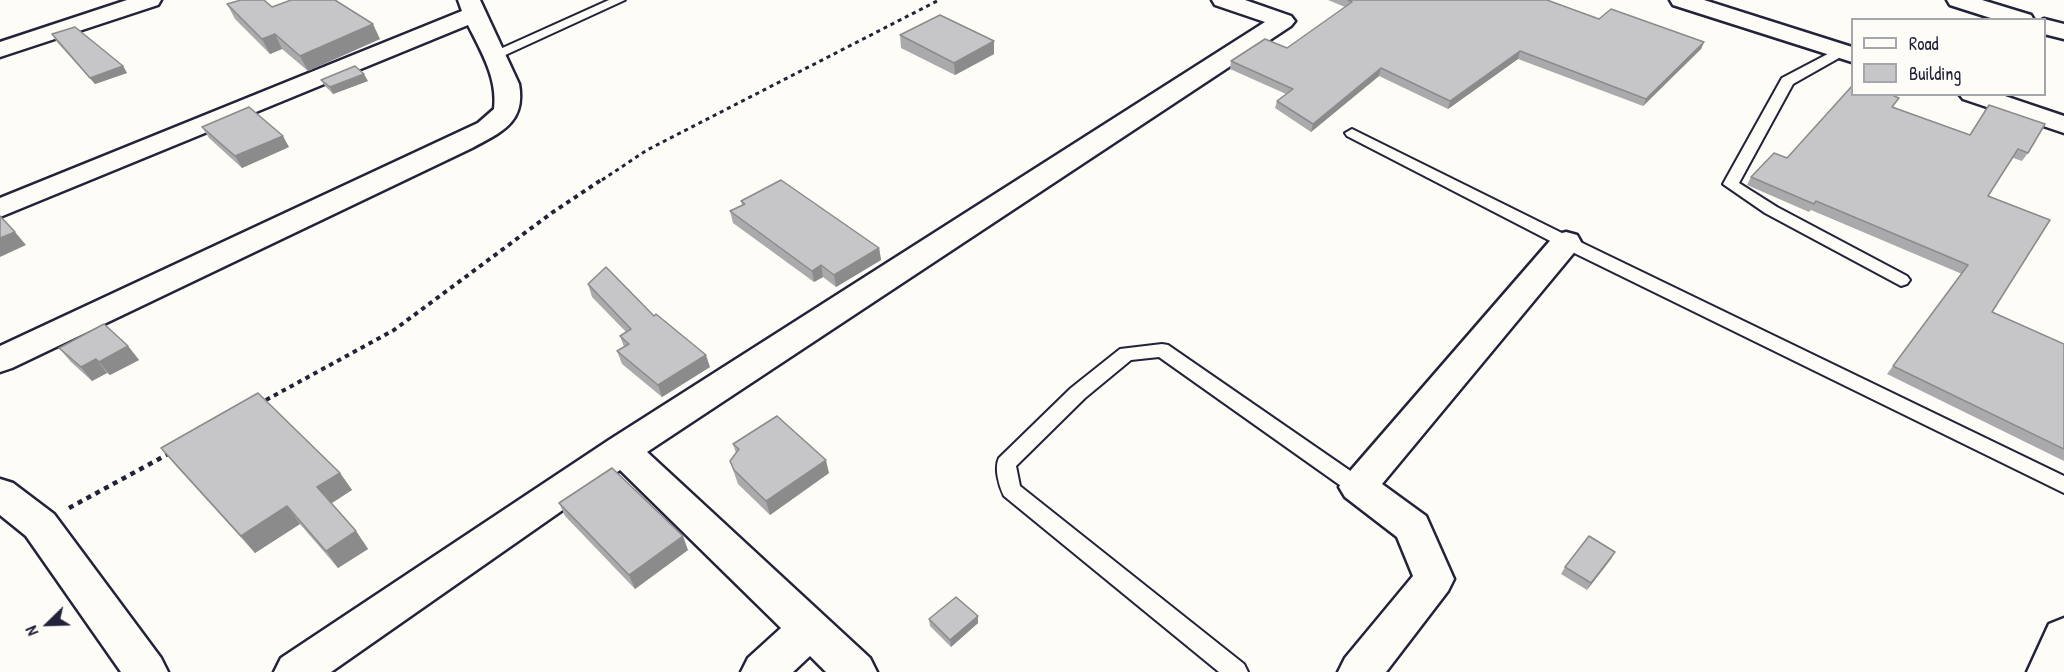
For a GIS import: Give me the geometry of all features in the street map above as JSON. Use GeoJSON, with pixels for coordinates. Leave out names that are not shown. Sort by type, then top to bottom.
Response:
{"type":"FeatureCollection","features":[{"type":"Feature","properties":{"kind":"street"},"geometry":{"type":"LineString","coordinates":[[0,50],[150,0]]}},
{"type":"Feature","properties":{"kind":"street"},"geometry":{"type":"LineString","coordinates":[[296,672],[622,450],[1283,21],[1223,0]]}},
{"type":"Feature","properties":{"kind":"street"},"geometry":{"type":"LineString","coordinates":[[1681,0],[1846,53]]}},
{"type":"Feature","properties":{"kind":"street"},"geometry":{"type":"LineString","coordinates":[[1958,0],[2017,18]]}},
{"type":"Feature","properties":{"kind":"street"},"geometry":{"type":"LineString","coordinates":[[0,208],[472,7],[496,54],[507,91],[507,108],[493,124],[462,141],[0,360]]}},
{"type":"Feature","properties":{"kind":"street"},"geometry":{"type":"LineString","coordinates":[[2046,27],[2064,32]]}},
{"type":"Feature","properties":{"kind":"street"},"geometry":{"type":"LineString","coordinates":[[1977,96],[2062,127]]}},
{"type":"Feature","properties":{"kind":"street"},"geometry":{"type":"LineString","coordinates":[[1360,672],[1434,579],[1412,527],[1359,487],[1566,242]]}},
{"type":"Feature","properties":{"kind":"street"},"geometry":{"type":"LineString","coordinates":[[622,450],[855,672]]}},
{"type":"Feature","properties":{"kind":"street"},"geometry":{"type":"LineString","coordinates":[[0,494],[40,525],[146,672]]}},
{"type":"Feature","properties":{"kind":"street"},"geometry":{"type":"LineString","coordinates":[[763,672],[810,629]]}},
{"type":"Feature","properties":{"kind":"street"},"geometry":{"type":"LineString","coordinates":[[2049,672],[2064,637]]}},
{"type":"Feature","properties":{"kind":"lane"},"geometry":{"type":"LineString","coordinates":[[496,54],[620,0]]}},
{"type":"Feature","properties":{"kind":"lane"},"geometry":{"type":"LineString","coordinates":[[1846,53],[1787,81],[1731,184],[1772,210],[1901,280]]}},
{"type":"Feature","properties":{"kind":"lane"},"geometry":{"type":"LineString","coordinates":[[1352,133],[1566,242],[2064,485]]}},
{"type":"Feature","properties":{"kind":"lane"},"geometry":{"type":"LineString","coordinates":[[1236,672],[1011,490],[1006,464],[1078,393],[1126,354],[1162,350],[1359,487]]}},
{"type":"Feature","properties":{"kind":"path"},"geometry":{"type":"LineString","coordinates":[[258,405],[394,330],[553,212],[647,150],[939,0]]}},
{"type":"Feature","properties":{"kind":"path"},"geometry":{"type":"LineString","coordinates":[[40,525],[175,450]]}},
{"type":"Feature","properties":{"kind":"building"},"geometry":{"type":"Polygon","coordinates":[[[241,0],[264,0],[272,7],[291,0],[335,0],[373,24],[300,56],[275,34],[262,39],[227,4],[241,0]]]}},
{"type":"Feature","properties":{"kind":"building"},"geometry":{"type":"Polygon","coordinates":[[[1348,0],[1547,0],[1599,19],[1611,9],[1704,42],[1646,99],[1520,51],[1450,101],[1381,68],[1313,124],[1277,101],[1293,89],[1231,61],[1265,39],[1287,48],[1352,2],[1348,0]]]}},
{"type":"Feature","properties":{"kind":"building"},"geometry":{"type":"Polygon","coordinates":[[[940,15],[994,41],[954,63],[900,35],[940,15]]]}},
{"type":"Feature","properties":{"kind":"building"},"geometry":{"type":"Polygon","coordinates":[[[75,27],[123,66],[90,78],[52,34],[75,27]]]}},
{"type":"Feature","properties":{"kind":"building"},"geometry":{"type":"Polygon","coordinates":[[[355,66],[364,74],[330,87],[321,80],[355,66]]]}},
{"type":"Feature","properties":{"kind":"building"},"geometry":{"type":"Polygon","coordinates":[[[1851,87],[1851,96],[1894,96],[1899,98],[1892,107],[1970,135],[1989,105],[2045,124],[2028,153],[2018,149],[1988,196],[2050,220],[1992,312],[2064,344],[2064,449],[1893,366],[1968,265],[1816,201],[1814,204],[1751,177],[1774,153],[1787,158],[1851,87]]]}},
{"type":"Feature","properties":{"kind":"building"},"geometry":{"type":"Polygon","coordinates":[[[249,107],[283,136],[235,156],[202,127],[249,107]]]}},
{"type":"Feature","properties":{"kind":"building"},"geometry":{"type":"Polygon","coordinates":[[[781,180],[879,248],[834,275],[821,265],[812,271],[730,211],[745,204],[741,201],[781,180]]]}},
{"type":"Feature","properties":{"kind":"building"},"geometry":{"type":"Polygon","coordinates":[[[0,216],[15,232],[0,238],[0,216]]]}},
{"type":"Feature","properties":{"kind":"building"},"geometry":{"type":"Polygon","coordinates":[[[606,267],[654,316],[656,314],[706,355],[658,385],[617,351],[629,344],[620,336],[631,329],[588,284],[606,267]]]}},
{"type":"Feature","properties":{"kind":"building"},"geometry":{"type":"Polygon","coordinates":[[[104,324],[128,346],[99,362],[96,359],[81,367],[59,348],[104,324]]]}},
{"type":"Feature","properties":{"kind":"building"},"geometry":{"type":"Polygon","coordinates":[[[258,393],[340,473],[317,487],[356,531],[326,551],[287,506],[241,536],[161,448],[258,393]]]}},
{"type":"Feature","properties":{"kind":"building"},"geometry":{"type":"Polygon","coordinates":[[[777,416],[826,460],[766,501],[734,470],[730,461],[739,449],[733,444],[777,416]]]}},
{"type":"Feature","properties":{"kind":"building"},"geometry":{"type":"Polygon","coordinates":[[[612,468],[683,536],[629,575],[559,503],[612,468]]]}},
{"type":"Feature","properties":{"kind":"building"},"geometry":{"type":"Polygon","coordinates":[[[1589,536],[1615,552],[1591,583],[1565,567],[1589,536]]]}},
{"type":"Feature","properties":{"kind":"building"},"geometry":{"type":"Polygon","coordinates":[[[956,597],[978,616],[950,640],[929,619],[956,597]]]}}]}
